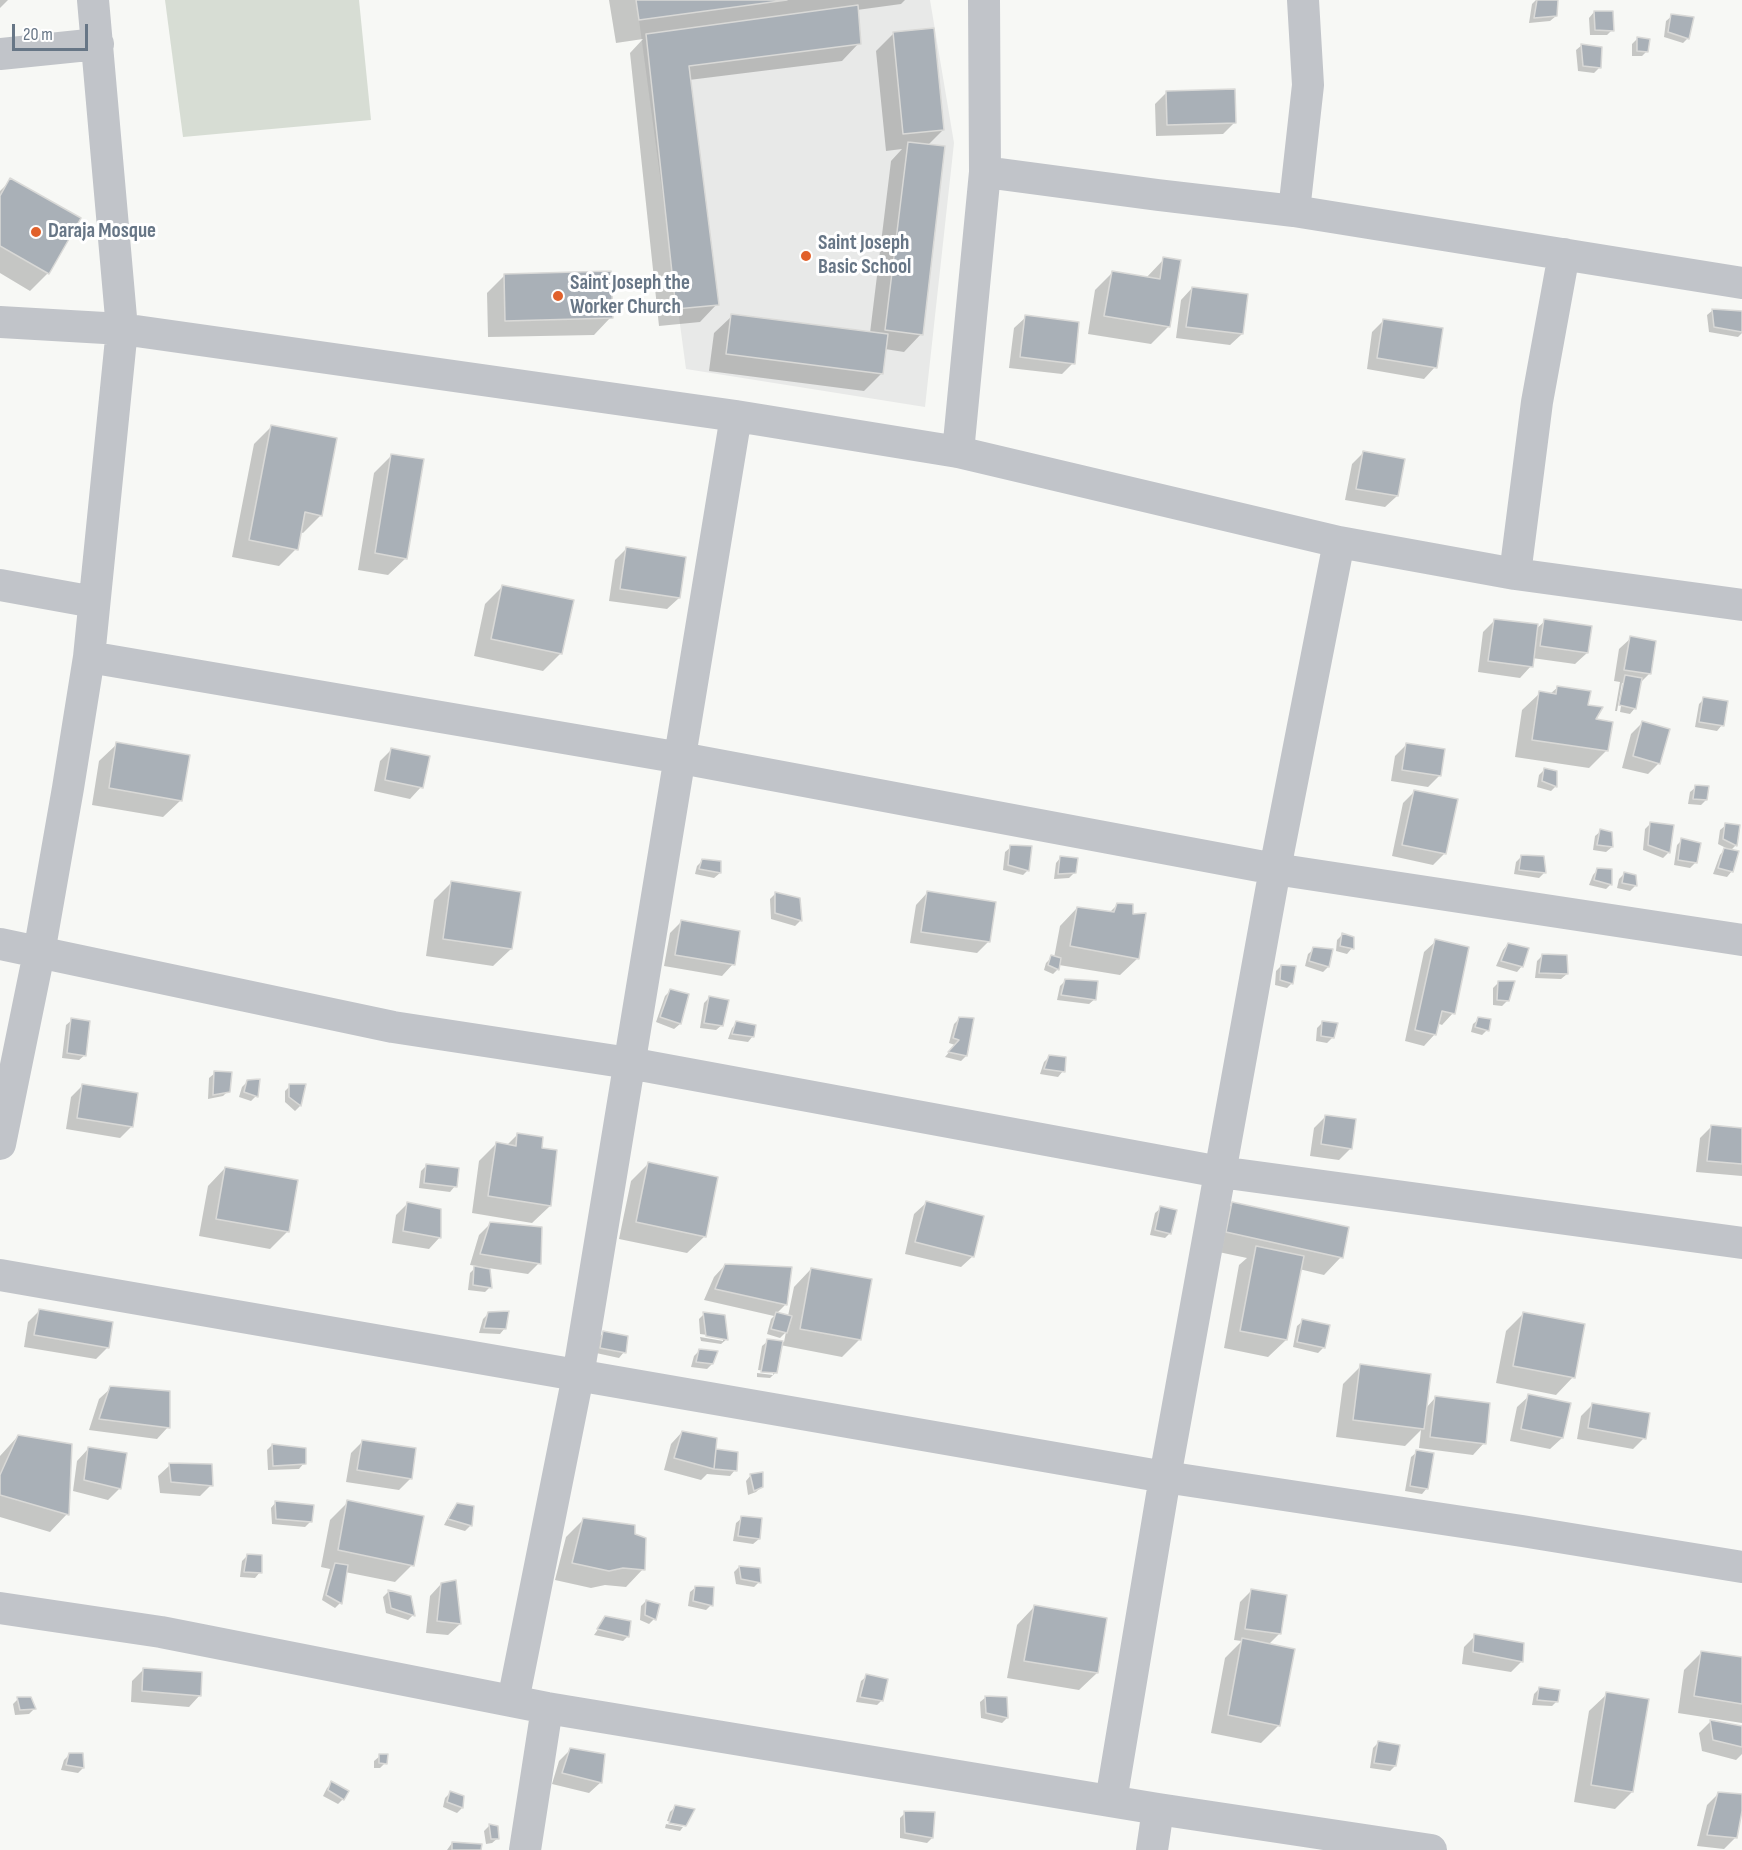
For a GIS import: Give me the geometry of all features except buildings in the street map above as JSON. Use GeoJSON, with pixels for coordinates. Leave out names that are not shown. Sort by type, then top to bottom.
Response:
{"type":"FeatureCollection","features":[{"type":"Feature","properties":{"kind":"street"},"geometry":{"type":"LineString","coordinates":[[1,1137],[39,954],[89,657],[122,329],[93,0]]}},
{"type":"Feature","properties":{"kind":"street"},"geometry":{"type":"LineString","coordinates":[[957,453],[985,172],[984,0]]}},
{"type":"Feature","properties":{"kind":"street"},"geometry":{"type":"LineString","coordinates":[[1294,211],[1308,85],[1303,0]]}},
{"type":"Feature","properties":{"kind":"street"},"geometry":{"type":"LineString","coordinates":[[0,54],[98,44]]}},
{"type":"Feature","properties":{"kind":"street"},"geometry":{"type":"LineString","coordinates":[[985,172],[1294,211],[1742,283]]}},
{"type":"Feature","properties":{"kind":"street"},"geometry":{"type":"LineString","coordinates":[[1515,574],[1537,402],[1564,254]]}},
{"type":"Feature","properties":{"kind":"street"},"geometry":{"type":"LineString","coordinates":[[0,322],[122,329],[736,416],[957,453],[1339,542],[1515,574],[1742,605]]}},
{"type":"Feature","properties":{"kind":"street"},"geometry":{"type":"LineString","coordinates":[[513,1701],[578,1376],[736,416]]}},
{"type":"Feature","properties":{"kind":"street"},"geometry":{"type":"LineString","coordinates":[[1111,1801],[1165,1477],[1220,1172],[1275,869],[1339,542]]}},
{"type":"Feature","properties":{"kind":"street"},"geometry":{"type":"LineString","coordinates":[[0,585],[94,602]]}},
{"type":"Feature","properties":{"kind":"street"},"geometry":{"type":"LineString","coordinates":[[89,657],[681,758],[1275,869],[1742,940]]}},
{"type":"Feature","properties":{"kind":"street"},"geometry":{"type":"LineString","coordinates":[[0,944],[393,1027],[629,1063],[1220,1172],[1742,1243]]}},
{"type":"Feature","properties":{"kind":"street"},"geometry":{"type":"LineString","coordinates":[[0,1275],[1165,1477],[1742,1567]]}},
{"type":"Feature","properties":{"kind":"street"},"geometry":{"type":"LineString","coordinates":[[0,1608],[161,1632],[548,1708],[1158,1809],[1431,1850]]}},
{"type":"Feature","properties":{"kind":"street"},"geometry":{"type":"LineString","coordinates":[[525,1850],[548,1708]]}},
{"type":"Feature","properties":{"kind":"street"},"geometry":{"type":"LineString","coordinates":[[1152,1850],[1158,1809]]}},
{"type":"Feature","properties":{"kind":"shaded area"},"geometry":{"type":"Polygon","coordinates":[[[165,0],[359,0],[371,120],[183,137],[165,0]]]}},
{"type":"Feature","properties":{"kind":"shaded area","name":"Saint Joseph Basic School"},"geometry":{"type":"Polygon","coordinates":[[[787,0],[930,0],[954,143],[925,407],[686,369],[639,20],[787,0]]]}},
{"type":"Feature","properties":{"kind":"place","name":"Daraja Mosque"},"geometry":{"type":"Point","coordinates":[36,232]}},
{"type":"Feature","properties":{"kind":"place","name":"Saint Joseph Basic School"},"geometry":{"type":"Point","coordinates":[806,256]}},
{"type":"Feature","properties":{"kind":"place","name":"Saint Joseph the Worker Church"},"geometry":{"type":"Point","coordinates":[558,296]}}]}
